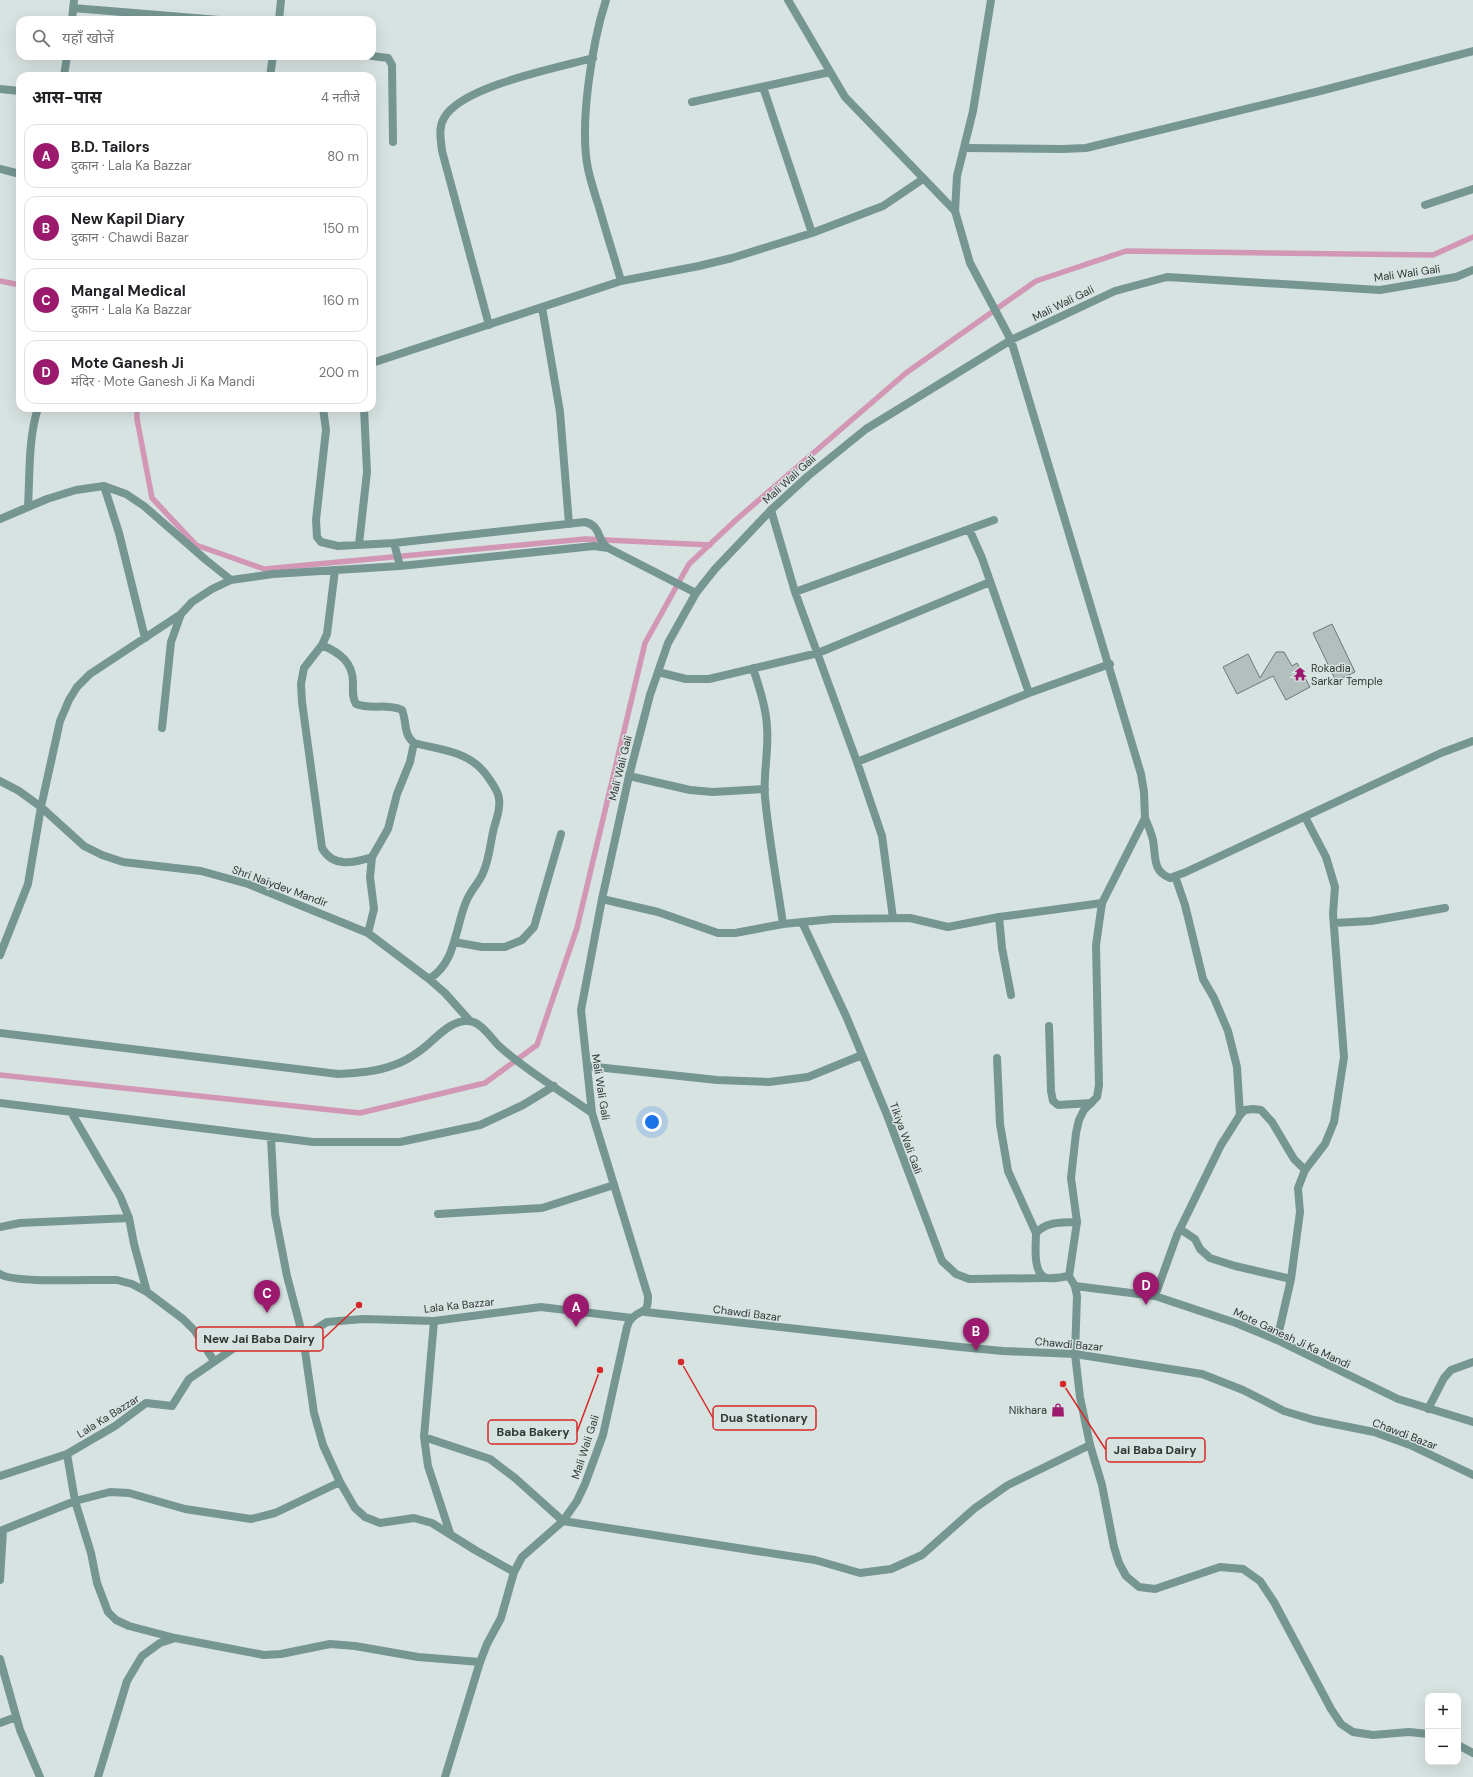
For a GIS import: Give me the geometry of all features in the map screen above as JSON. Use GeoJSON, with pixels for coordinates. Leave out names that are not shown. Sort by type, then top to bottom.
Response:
{"type":"FeatureCollection","features":[{"type":"Feature","properties":{"kind":"street"},"geometry":{"type":"LineString","coordinates":[[279,16],[281,0]]}},
{"type":"Feature","properties":{"kind":"street"},"geometry":{"type":"LineString","coordinates":[[606,0],[600,19],[593,58],[585,138],[588,169],[621,281]]}},
{"type":"Feature","properties":{"kind":"street"},"geometry":{"type":"LineString","coordinates":[[788,0],[844,97],[955,211]]}},
{"type":"Feature","properties":{"kind":"street"},"geometry":{"type":"LineString","coordinates":[[991,0],[973,111],[957,176],[955,211],[970,263],[1011,340],[1110,664],[1141,774],[1145,818],[1152,838],[1157,867],[1162,875],[1170,878],[1175,876],[1441,753],[1473,741]]}},
{"type":"Feature","properties":{"kind":"street"},"geometry":{"type":"LineString","coordinates":[[72,16],[74,4],[183,16]]}},
{"type":"Feature","properties":{"kind":"street"},"geometry":{"type":"LineString","coordinates":[[965,148],[1063,150],[1086,148],[1320,91],[1473,51]]}},
{"type":"Feature","properties":{"kind":"street"},"geometry":{"type":"LineString","coordinates":[[376,56],[388,58],[392,65],[393,142]]}},
{"type":"Feature","properties":{"kind":"street"},"geometry":{"type":"LineString","coordinates":[[489,325],[442,151],[440,132],[443,118],[455,105],[466,97],[498,84],[593,58]]}},
{"type":"Feature","properties":{"kind":"street"},"geometry":{"type":"LineString","coordinates":[[65,72],[66,60]]}},
{"type":"Feature","properties":{"kind":"street"},"geometry":{"type":"LineString","coordinates":[[271,72],[272,60]]}},
{"type":"Feature","properties":{"kind":"street"},"geometry":{"type":"LineString","coordinates":[[692,102],[830,72]]}},
{"type":"Feature","properties":{"kind":"street"},"geometry":{"type":"LineString","coordinates":[[763,87],[812,233]]}},
{"type":"Feature","properties":{"kind":"street"},"geometry":{"type":"LineString","coordinates":[[0,89],[16,91]]}},
{"type":"Feature","properties":{"kind":"street"},"geometry":{"type":"LineString","coordinates":[[0,169],[16,173]]}},
{"type":"Feature","properties":{"kind":"street"},"geometry":{"type":"LineString","coordinates":[[376,362],[621,281],[732,258],[812,233],[882,206],[923,179]]}},
{"type":"Feature","properties":{"kind":"street"},"geometry":{"type":"LineString","coordinates":[[1425,205],[1473,189]]}},
{"type":"Feature","properties":{"kind":"street","name":"Mali Wali Gali"},"geometry":{"type":"LineString","coordinates":[[645,1312],[648,1305],[648,1296],[592,1113],[581,1010],[602,900],[629,776],[650,695],[668,643],[696,593],[715,569],[771,510],[808,476],[866,429],[1011,340],[1115,291],[1167,277],[1380,290],[1456,277],[1473,270]]}},
{"type":"Feature","properties":{"kind":"street"},"geometry":{"type":"LineString","coordinates":[[542,307],[560,412],[568,524]]}},
{"type":"Feature","properties":{"kind":"street"},"geometry":{"type":"LineString","coordinates":[[28,506],[32,443],[37,412]]}},
{"type":"Feature","properties":{"kind":"street"},"geometry":{"type":"LineString","coordinates":[[324,412],[326,430],[316,520],[317,536],[321,542],[329,545],[394,543],[585,522],[592,524],[597,530],[605,546]]}},
{"type":"Feature","properties":{"kind":"street"},"geometry":{"type":"LineString","coordinates":[[359,544],[367,472],[364,412]]}},
{"type":"Feature","properties":{"kind":"street"},"geometry":{"type":"LineString","coordinates":[[104,486],[120,533],[146,638]]}},
{"type":"Feature","properties":{"kind":"street"},"geometry":{"type":"LineString","coordinates":[[0,519],[28,506],[76,490],[104,486],[126,494],[144,506],[231,580]]}},
{"type":"Feature","properties":{"kind":"street"},"geometry":{"type":"LineString","coordinates":[[771,510],[795,592],[857,762],[882,836],[893,918]]}},
{"type":"Feature","properties":{"kind":"street"},"geometry":{"type":"LineString","coordinates":[[795,592],[994,520]]}},
{"type":"Feature","properties":{"kind":"street"},"geometry":{"type":"LineString","coordinates":[[969,529],[990,582],[1029,693]]}},
{"type":"Feature","properties":{"kind":"street"},"geometry":{"type":"LineString","coordinates":[[394,543],[400,566]]}},
{"type":"Feature","properties":{"kind":"street"},"geometry":{"type":"LineString","coordinates":[[0,955],[28,884],[41,807],[60,721],[69,700],[77,687],[90,674],[181,614],[192,602],[212,589],[231,580],[273,574],[400,566],[605,546],[696,593]]}},
{"type":"Feature","properties":{"kind":"street"},"geometry":{"type":"LineString","coordinates":[[335,570],[328,628],[322,645],[304,668],[301,684],[303,710],[322,848],[327,855],[344,862],[358,862],[372,858]]}},
{"type":"Feature","properties":{"kind":"street"},"geometry":{"type":"LineString","coordinates":[[658,672],[686,679],[709,679],[818,653],[990,582]]}},
{"type":"Feature","properties":{"kind":"street"},"geometry":{"type":"LineString","coordinates":[[162,728],[171,642],[181,614]]}},
{"type":"Feature","properties":{"kind":"street"},"geometry":{"type":"LineString","coordinates":[[322,645],[335,651],[350,665],[353,677],[353,698],[356,704],[363,706],[394,707],[402,710],[409,739],[414,743],[457,753],[469,758],[479,765],[500,799],[487,865],[482,876],[473,887],[466,901],[454,942],[441,970],[429,979]]}},
{"type":"Feature","properties":{"kind":"street"},"geometry":{"type":"LineString","coordinates":[[857,762],[1029,693],[1110,664]]}},
{"type":"Feature","properties":{"kind":"street"},"geometry":{"type":"LineString","coordinates":[[753,668],[764,707],[767,727],[767,752],[764,771],[765,788],[783,924]]}},
{"type":"Feature","properties":{"kind":"street"},"geometry":{"type":"LineString","coordinates":[[368,933],[374,909],[370,877],[372,858],[388,829],[397,794],[410,762],[414,743]]}},
{"type":"Feature","properties":{"kind":"street"},"geometry":{"type":"LineString","coordinates":[[629,776],[690,790],[713,792],[765,788]]}},
{"type":"Feature","properties":{"kind":"street","name":"Shri Naiydev Mandir"},"geometry":{"type":"LineString","coordinates":[[0,781],[19,791],[41,807],[84,846],[102,855],[123,862],[201,871],[248,884],[368,933],[429,979],[470,1021],[481,1027],[500,1046],[538,1077],[554,1086],[592,1113]]}},
{"type":"Feature","properties":{"kind":"street"},"geometry":{"type":"LineString","coordinates":[[1277,1340],[1291,1279],[1300,1212],[1298,1188],[1305,1170],[1325,1144],[1334,1122],[1344,1057],[1334,923],[1333,902],[1335,887],[1326,857],[1305,817]]}},
{"type":"Feature","properties":{"kind":"street"},"geometry":{"type":"LineString","coordinates":[[1145,818],[1102,903],[1096,945],[1099,1084],[1097,1097],[1084,1110],[1079,1120],[1071,1178],[1076,1222],[1069,1276],[1077,1296],[1075,1354],[1080,1397],[1090,1444],[1102,1485],[1114,1547],[1119,1563],[1126,1576],[1139,1587],[1155,1589],[1220,1567],[1243,1570],[1260,1581],[1274,1602],[1331,1709],[1341,1724],[1353,1732],[1373,1735],[1409,1732],[1425,1734]]}},
{"type":"Feature","properties":{"kind":"street"},"geometry":{"type":"LineString","coordinates":[[454,942],[482,947],[505,947],[522,940],[534,927],[561,834]]}},
{"type":"Feature","properties":{"kind":"street"},"geometry":{"type":"LineString","coordinates":[[1175,876],[1185,905],[1197,960],[1228,1031],[1237,1067],[1240,1115]]}},
{"type":"Feature","properties":{"kind":"street"},"geometry":{"type":"LineString","coordinates":[[602,900],[658,912],[718,932],[734,933],[783,924],[833,919],[910,918],[948,927],[1102,903]]}},
{"type":"Feature","properties":{"kind":"street"},"geometry":{"type":"LineString","coordinates":[[1334,923],[1371,921],[1445,908]]}},
{"type":"Feature","properties":{"kind":"street"},"geometry":{"type":"LineString","coordinates":[[999,918],[1002,948],[1011,995]]}},
{"type":"Feature","properties":{"kind":"street","name":"Tikiya Wali Gali"},"geometry":{"type":"LineString","coordinates":[[802,922],[846,1016],[887,1115],[942,1261],[956,1274],[969,1279],[1046,1278],[1069,1276]]}},
{"type":"Feature","properties":{"kind":"street"},"geometry":{"type":"LineString","coordinates":[[0,1033],[338,1074],[369,1072],[395,1065],[420,1051],[451,1026],[470,1021]]}},
{"type":"Feature","properties":{"kind":"street"},"geometry":{"type":"LineString","coordinates":[[1049,1026],[1051,1091],[1053,1101],[1058,1104],[1091,1104]]}},
{"type":"Feature","properties":{"kind":"street"},"geometry":{"type":"LineString","coordinates":[[587,1066],[717,1080],[769,1082],[808,1077],[862,1055]]}},
{"type":"Feature","properties":{"kind":"street"},"geometry":{"type":"LineString","coordinates":[[997,1058],[1000,1124],[1008,1171],[1036,1232],[1037,1268],[1040,1274],[1046,1278]]}},
{"type":"Feature","properties":{"kind":"street"},"geometry":{"type":"LineString","coordinates":[[0,1103],[271,1138],[313,1142],[400,1142],[480,1125],[523,1105],[554,1086]]}},
{"type":"Feature","properties":{"kind":"street"},"geometry":{"type":"LineString","coordinates":[[1155,1296],[1180,1229],[1220,1145],[1245,1110],[1253,1108],[1261,1110],[1272,1122],[1294,1159],[1305,1170]]}},
{"type":"Feature","properties":{"kind":"street"},"geometry":{"type":"LineString","coordinates":[[71,1112],[120,1196],[129,1218],[134,1244],[147,1292]]}},
{"type":"Feature","properties":{"kind":"street"},"geometry":{"type":"LineString","coordinates":[[271,1138],[275,1214],[287,1276],[303,1337],[314,1413],[323,1445],[340,1482],[355,1508],[365,1517],[380,1523],[414,1518],[432,1522],[475,1550],[514,1572]]}},
{"type":"Feature","properties":{"kind":"street"},"geometry":{"type":"LineString","coordinates":[[438,1214],[542,1208],[614,1185]]}},
{"type":"Feature","properties":{"kind":"street"},"geometry":{"type":"LineString","coordinates":[[0,1227],[20,1223],[129,1218]]}},
{"type":"Feature","properties":{"kind":"street"},"geometry":{"type":"LineString","coordinates":[[1036,1232],[1042,1226],[1048,1224],[1076,1222]]}},
{"type":"Feature","properties":{"kind":"street"},"geometry":{"type":"LineString","coordinates":[[1180,1229],[1195,1239],[1200,1249],[1210,1258],[1235,1266],[1291,1279]]}},
{"type":"Feature","properties":{"kind":"street"},"geometry":{"type":"LineString","coordinates":[[0,1274],[21,1280],[117,1280],[132,1284],[147,1292],[183,1319],[195,1331],[214,1361]]}},
{"type":"Feature","properties":{"kind":"street","name":"Mote Ganesh Ji Ka Mandi"},"geometry":{"type":"LineString","coordinates":[[1074,1286],[1155,1296],[1236,1323],[1277,1340],[1398,1399],[1473,1422]]}},
{"type":"Feature","properties":{"kind":"street","name":"Lala Ka Bazzar"},"geometry":{"type":"LineString","coordinates":[[0,1476],[67,1454],[115,1426],[146,1403],[172,1406],[189,1379],[240,1344],[303,1337],[327,1322],[363,1319],[434,1321],[541,1307],[632,1318]]}},
{"type":"Feature","properties":{"kind":"street"},"geometry":{"type":"LineString","coordinates":[[632,1318],[645,1312]]}},
{"type":"Feature","properties":{"kind":"street","name":"Chawdi Bazar"},"geometry":{"type":"LineString","coordinates":[[645,1312],[938,1345],[1003,1351],[1075,1354],[1202,1374],[1243,1390],[1284,1411],[1314,1420],[1374,1432],[1410,1445],[1473,1475]]}},
{"type":"Feature","properties":{"kind":"street","name":"Mali Wali Gali"},"geometry":{"type":"LineString","coordinates":[[446,1777],[480,1662],[487,1644],[501,1618],[514,1572],[522,1557],[563,1521],[577,1501],[585,1484],[603,1435],[627,1327],[632,1318]]}},
{"type":"Feature","properties":{"kind":"street"},"geometry":{"type":"LineString","coordinates":[[434,1321],[424,1437],[428,1466],[450,1533]]}},
{"type":"Feature","properties":{"kind":"street"},"geometry":{"type":"LineString","coordinates":[[1428,1409],[1444,1378],[1451,1370],[1473,1362]]}},
{"type":"Feature","properties":{"kind":"street"},"geometry":{"type":"LineString","coordinates":[[424,1437],[490,1459],[515,1478],[563,1521],[815,1560],[860,1573],[891,1569],[922,1555],[975,1508],[1008,1484],[1090,1444]]}},
{"type":"Feature","properties":{"kind":"street"},"geometry":{"type":"LineString","coordinates":[[67,1454],[75,1501],[91,1553],[97,1583],[108,1612],[116,1620],[129,1626],[175,1638],[211,1643],[264,1655],[281,1654],[330,1644],[355,1646],[418,1657],[480,1662]]}},
{"type":"Feature","properties":{"kind":"street"},"geometry":{"type":"LineString","coordinates":[[0,1580],[1,1531],[75,1501],[110,1492],[129,1493],[185,1509],[251,1519],[275,1513],[340,1482]]}},
{"type":"Feature","properties":{"kind":"street"},"geometry":{"type":"LineString","coordinates":[[98,1777],[127,1681],[142,1656],[160,1643],[175,1638]]}},
{"type":"Feature","properties":{"kind":"street"},"geometry":{"type":"LineString","coordinates":[[0,1659],[16,1718],[40,1777]]}},
{"type":"Feature","properties":{"kind":"street"},"geometry":{"type":"LineString","coordinates":[[0,1723],[16,1718]]}},
{"type":"Feature","properties":{"kind":"street"},"geometry":{"type":"LineString","coordinates":[[1461,1747],[1473,1753]]}},
{"type":"Feature","properties":{"kind":"building"},"geometry":{"type":"Polygon","coordinates":[[[1332,624],[1355,672],[1336,681],[1313,633],[1332,624]]]}},
{"type":"Feature","properties":{"kind":"building"},"geometry":{"type":"Polygon","coordinates":[[[1276,652],[1284,652],[1292,666],[1297,663],[1310,687],[1286,700],[1273,676],[1237,694],[1223,667],[1248,654],[1260,678],[1276,652]]]}},
{"type":"Feature","properties":{"kind":"waterway"},"geometry":{"type":"LineString","coordinates":[[0,1075],[360,1113],[485,1083],[537,1045],[577,928],[645,643],[689,564],[737,519],[906,373],[1036,281],[1126,251],[1433,255],[1473,237]]}},
{"type":"Feature","properties":{"kind":"waterway"},"geometry":{"type":"LineString","coordinates":[[0,281],[16,284]]}},
{"type":"Feature","properties":{"kind":"waterway"},"geometry":{"type":"LineString","coordinates":[[137,412],[137,419],[152,498],[196,545],[264,569],[585,539],[710,545]]}},
{"type":"Feature","properties":{"kind":"place","name":"Rokadia Sarkar Temple"},"geometry":{"type":"Point","coordinates":[1300,674]}},
{"type":"Feature","properties":{"kind":"place","name":"New Jai Baba Dairy"},"geometry":{"type":"Point","coordinates":[359,1305]}},
{"type":"Feature","properties":{"kind":"place","name":"Mote Ganesh Ji"},"geometry":{"type":"Point","coordinates":[1146,1305]}},
{"type":"Feature","properties":{"kind":"place","name":"Mangal Medical"},"geometry":{"type":"Point","coordinates":[267,1313]}},
{"type":"Feature","properties":{"kind":"place","name":"B.D. Tailors"},"geometry":{"type":"Point","coordinates":[576,1327]}},
{"type":"Feature","properties":{"kind":"place","name":"New Kapil Diary"},"geometry":{"type":"Point","coordinates":[976,1351]}},
{"type":"Feature","properties":{"kind":"place","name":"Dua Stationary"},"geometry":{"type":"Point","coordinates":[681,1362]}},
{"type":"Feature","properties":{"kind":"place","name":"Baba Bakery"},"geometry":{"type":"Point","coordinates":[600,1370]}},
{"type":"Feature","properties":{"kind":"place","name":"Jai Baba Dairy"},"geometry":{"type":"Point","coordinates":[1063,1384]}},
{"type":"Feature","properties":{"kind":"place","name":"Nikhara"},"geometry":{"type":"Point","coordinates":[1058,1410]}}]}
